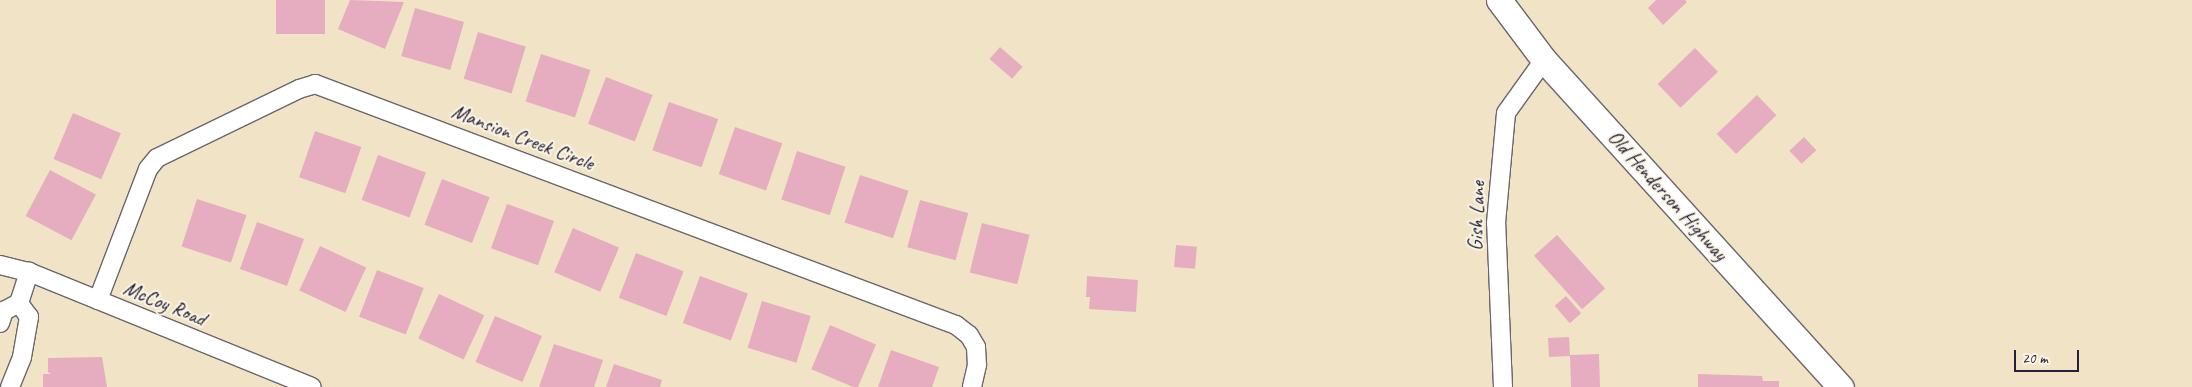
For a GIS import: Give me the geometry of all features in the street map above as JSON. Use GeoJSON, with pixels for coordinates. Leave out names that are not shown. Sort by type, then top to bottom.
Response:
{"type":"FeatureCollection","features":[{"type":"Feature","properties":{"kind":"main road","name":"Old Henderson Highway"},"geometry":{"type":"LineString","coordinates":[[1500,0],[1544,60],[1841,387]]}},
{"type":"Feature","properties":{"kind":"street","name":"Gish Lane"},"geometry":{"type":"LineString","coordinates":[[1503,387],[1496,223],[1506,113],[1544,60]]}},
{"type":"Feature","properties":{"kind":"street","name":"Mansion Creek Circle"},"geometry":{"type":"LineString","coordinates":[[98,300],[148,169],[157,158],[299,89],[315,84],[956,324],[969,335],[976,346],[977,365],[972,387]]}},
{"type":"Feature","properties":{"kind":"street","name":"McCoy Road"},"geometry":{"type":"LineString","coordinates":[[0,265],[28,272],[312,387]]}},
{"type":"Feature","properties":{"kind":"street"},"geometry":{"type":"LineString","coordinates":[[0,323],[4,310],[19,303],[28,272]]}},
{"type":"Feature","properties":{"kind":"street"},"geometry":{"type":"LineString","coordinates":[[10,387],[22,358],[29,317],[19,303]]}},
{"type":"Feature","properties":{"kind":"street"},"geometry":{"type":"LineString","coordinates":[[0,377],[3,387]]}},
{"type":"Feature","properties":{"kind":"building"},"geometry":{"type":"Polygon","coordinates":[[[276,0],[325,0],[325,34],[276,34],[276,0]]]}},
{"type":"Feature","properties":{"kind":"building"},"geometry":{"type":"Polygon","coordinates":[[[350,0],[404,2],[385,49],[338,29],[350,0]]]}},
{"type":"Feature","properties":{"kind":"building"},"geometry":{"type":"Polygon","coordinates":[[[1656,0],[1685,0],[1687,2],[1663,25],[1648,8],[1656,0]]]}},
{"type":"Feature","properties":{"kind":"building"},"geometry":{"type":"Polygon","coordinates":[[[415,8],[464,22],[450,70],[401,56],[415,8]]]}},
{"type":"Feature","properties":{"kind":"building"},"geometry":{"type":"Polygon","coordinates":[[[478,32],[526,47],[511,93],[464,79],[478,32]]]}},
{"type":"Feature","properties":{"kind":"building"},"geometry":{"type":"Polygon","coordinates":[[[1000,47],[1023,67],[1012,79],[990,59],[1000,47]]]}},
{"type":"Feature","properties":{"kind":"building"},"geometry":{"type":"Polygon","coordinates":[[[1695,48],[1718,72],[1681,108],[1658,84],[1695,48]]]}},
{"type":"Feature","properties":{"kind":"building"},"geometry":{"type":"Polygon","coordinates":[[[541,54],[590,70],[575,118],[526,102],[541,54]]]}},
{"type":"Feature","properties":{"kind":"building"},"geometry":{"type":"Polygon","coordinates":[[[606,77],[653,95],[635,142],[588,124],[606,77]]]}},
{"type":"Feature","properties":{"kind":"building"},"geometry":{"type":"Polygon","coordinates":[[[1757,95],[1776,115],[1736,154],[1717,134],[1757,95]]]}},
{"type":"Feature","properties":{"kind":"building"},"geometry":{"type":"Polygon","coordinates":[[[669,102],[718,119],[702,167],[652,150],[669,102]]]}},
{"type":"Feature","properties":{"kind":"building"},"geometry":{"type":"Polygon","coordinates":[[[73,113],[121,133],[101,179],[53,159],[73,113]]]}},
{"type":"Feature","properties":{"kind":"building"},"geometry":{"type":"Polygon","coordinates":[[[735,127],[782,143],[766,191],[719,174],[735,127]]]}},
{"type":"Feature","properties":{"kind":"building"},"geometry":{"type":"Polygon","coordinates":[[[315,131],[361,147],[345,193],[299,177],[315,131]]]}},
{"type":"Feature","properties":{"kind":"building"},"geometry":{"type":"Polygon","coordinates":[[[1804,137],[1816,150],[1802,164],[1789,151],[1804,137]]]}},
{"type":"Feature","properties":{"kind":"building"},"geometry":{"type":"Polygon","coordinates":[[[797,151],[846,167],[830,215],[781,200],[797,151]]]}},
{"type":"Feature","properties":{"kind":"building"},"geometry":{"type":"Polygon","coordinates":[[[378,155],[426,172],[410,218],[362,200],[378,155]]]}},
{"type":"Feature","properties":{"kind":"building"},"geometry":{"type":"Polygon","coordinates":[[[50,170],[96,194],[72,240],[26,216],[50,170]]]}},
{"type":"Feature","properties":{"kind":"building"},"geometry":{"type":"Polygon","coordinates":[[[860,175],[909,191],[893,238],[845,223],[860,175]]]}},
{"type":"Feature","properties":{"kind":"building"},"geometry":{"type":"Polygon","coordinates":[[[442,179],[490,197],[472,243],[424,225],[442,179]]]}},
{"type":"Feature","properties":{"kind":"building"},"geometry":{"type":"Polygon","coordinates":[[[197,199],[246,215],[231,263],[182,247],[197,199]]]}},
{"type":"Feature","properties":{"kind":"building"},"geometry":{"type":"Polygon","coordinates":[[[920,200],[968,213],[956,260],[907,247],[920,200]]]}},
{"type":"Feature","properties":{"kind":"building"},"geometry":{"type":"Polygon","coordinates":[[[507,204],[554,221],[538,265],[491,248],[507,204]]]}},
{"type":"Feature","properties":{"kind":"building"},"geometry":{"type":"Polygon","coordinates":[[[257,222],[304,239],[287,286],[240,269],[257,222]]]}},
{"type":"Feature","properties":{"kind":"building"},"geometry":{"type":"Polygon","coordinates":[[[982,223],[1030,235],[1017,284],[970,272],[982,223]]]}},
{"type":"Feature","properties":{"kind":"building"},"geometry":{"type":"Polygon","coordinates":[[[573,228],[619,248],[600,292],[554,272],[573,228]]]}},
{"type":"Feature","properties":{"kind":"building"},"geometry":{"type":"Polygon","coordinates":[[[1557,235],[1605,289],[1582,309],[1534,256],[1557,235]]]}},
{"type":"Feature","properties":{"kind":"building"},"geometry":{"type":"Polygon","coordinates":[[[1176,245],[1197,247],[1195,269],[1174,267],[1176,245]]]}},
{"type":"Feature","properties":{"kind":"building"},"geometry":{"type":"Polygon","coordinates":[[[320,246],[366,268],[346,312],[299,290],[320,246]]]}},
{"type":"Feature","properties":{"kind":"building"},"geometry":{"type":"Polygon","coordinates":[[[636,253],[684,271],[666,316],[619,298],[636,253]]]}},
{"type":"Feature","properties":{"kind":"building"},"geometry":{"type":"Polygon","coordinates":[[[377,270],[424,288],[406,335],[359,317],[377,270]]]}},
{"type":"Feature","properties":{"kind":"building"},"geometry":{"type":"Polygon","coordinates":[[[700,276],[748,293],[731,340],[683,323],[700,276]]]}},
{"type":"Feature","properties":{"kind":"building"},"geometry":{"type":"Polygon","coordinates":[[[1087,276],[1138,280],[1136,312],[1089,309],[1090,297],[1086,297],[1087,276]]]}},
{"type":"Feature","properties":{"kind":"building"},"geometry":{"type":"Polygon","coordinates":[[[439,294],[484,315],[464,360],[418,338],[439,294]]]}},
{"type":"Feature","properties":{"kind":"building"},"geometry":{"type":"Polygon","coordinates":[[[1566,296],[1581,313],[1570,323],[1555,306],[1566,296]]]}},
{"type":"Feature","properties":{"kind":"building"},"geometry":{"type":"Polygon","coordinates":[[[762,301],[811,316],[796,363],[748,348],[762,301]]]}},
{"type":"Feature","properties":{"kind":"building"},"geometry":{"type":"Polygon","coordinates":[[[495,316],[542,336],[522,382],[475,362],[495,316]]]}},
{"type":"Feature","properties":{"kind":"building"},"geometry":{"type":"Polygon","coordinates":[[[830,325],[876,345],[858,387],[853,387],[811,369],[830,325]]]}},
{"type":"Feature","properties":{"kind":"building"},"geometry":{"type":"Polygon","coordinates":[[[1569,337],[1570,355],[1599,354],[1600,387],[1571,387],[1570,356],[1549,357],[1548,338],[1569,337]]]}},
{"type":"Feature","properties":{"kind":"building"},"geometry":{"type":"Polygon","coordinates":[[[554,344],[603,360],[594,387],[539,387],[554,344]]]}},
{"type":"Feature","properties":{"kind":"building"},"geometry":{"type":"Polygon","coordinates":[[[891,350],[939,367],[932,387],[878,387],[891,350]]]}},
{"type":"Feature","properties":{"kind":"building"},"geometry":{"type":"Polygon","coordinates":[[[102,357],[107,387],[43,387],[43,374],[51,374],[48,372],[48,358],[102,357]]]}},
{"type":"Feature","properties":{"kind":"building"},"geometry":{"type":"Polygon","coordinates":[[[614,364],[662,380],[660,387],[606,387],[614,364]]]}},
{"type":"Feature","properties":{"kind":"building"},"geometry":{"type":"Polygon","coordinates":[[[1698,374],[1762,376],[1763,381],[1779,381],[1779,387],[1698,387],[1698,374]]]}}]}
